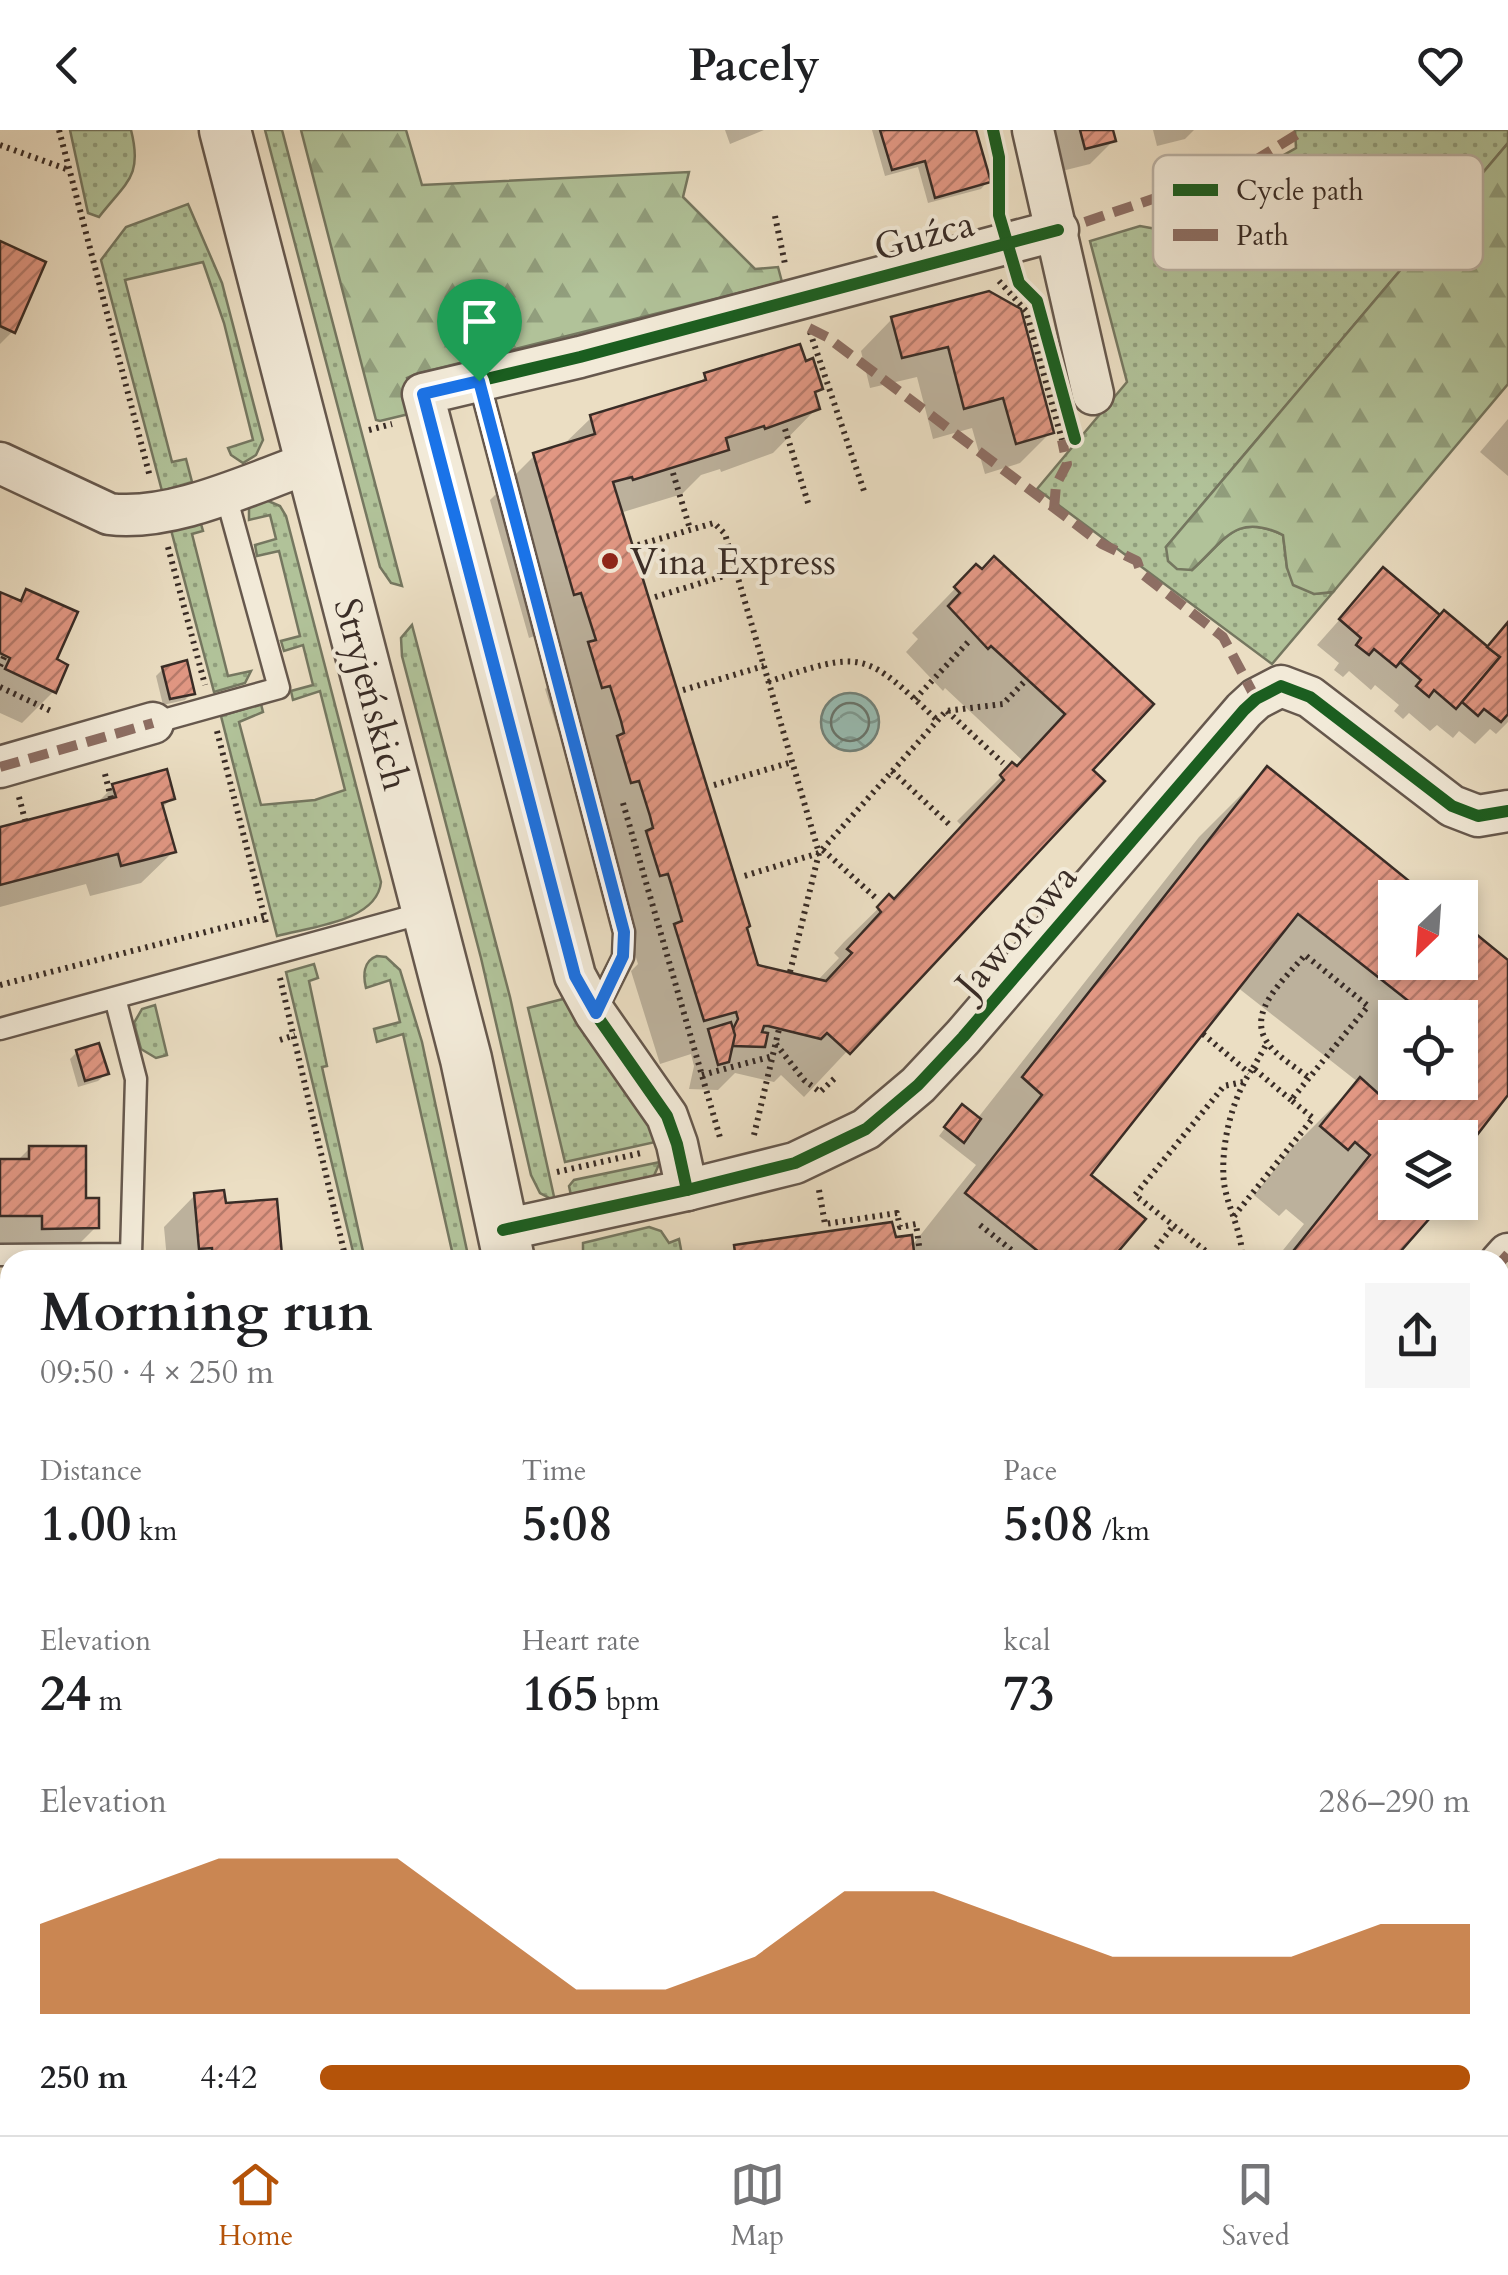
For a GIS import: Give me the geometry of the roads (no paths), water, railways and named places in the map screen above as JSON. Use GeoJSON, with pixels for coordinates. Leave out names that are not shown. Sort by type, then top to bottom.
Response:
{"type":"FeatureCollection","features":[{"type":"Feature","properties":{"kind":"street","name":"Stryjeńskich"},"geometry":{"type":"LineString","coordinates":[[225,130],[429,912],[506,1245]]}},
{"type":"Feature","properties":{"kind":"street"},"geometry":{"type":"LineString","coordinates":[[1033,130],[1071,226],[1093,394]]}},
{"type":"Feature","properties":{"kind":"street","name":"Guźca"},"geometry":{"type":"LineString","coordinates":[[596,1013],[575,976],[423,394],[807,298],[1002,257],[1071,226]]}},
{"type":"Feature","properties":{"kind":"street"},"geometry":{"type":"LineString","coordinates":[[0,464],[109,514],[128,517],[160,513],[312,462]]}},
{"type":"Feature","properties":{"kind":"street","name":"Jaworowa"},"geometry":{"type":"LineString","coordinates":[[506,1245],[795,1162],[866,1129],[918,1085],[964,1037],[1244,710],[1256,698],[1281,686],[1310,697],[1452,806],[1478,816],[1508,811]]}},
{"type":"Feature","properties":{"kind":"street"},"geometry":{"type":"LineString","coordinates":[[0,767],[153,723]]}},
{"type":"Feature","properties":{"kind":"street"},"geometry":{"type":"LineString","coordinates":[[596,1013],[667,1116],[687,1190]]}},
{"type":"Feature","properties":{"kind":"lane"},"geometry":{"type":"LineString","coordinates":[[479,381],[624,932],[623,956],[596,1013]]}},
{"type":"Feature","properties":{"kind":"lane"},"geometry":{"type":"LineString","coordinates":[[153,723],[279,688],[225,492]]}},
{"type":"Feature","properties":{"kind":"lane"},"geometry":{"type":"LineString","coordinates":[[0,1030],[429,912]]}},
{"type":"Feature","properties":{"kind":"lane"},"geometry":{"type":"LineString","coordinates":[[115,998],[136,1079],[130,1250]]}},
{"type":"Feature","properties":{"kind":"water"},"geometry":{"type":"Polygon","coordinates":[[[850,693],[870,702],[879,722],[870,742],[850,751],[830,742],[821,722],[830,702],[850,693]]]}},
{"type":"Feature","properties":{"kind":"place","name":"Vina Express"},"geometry":{"type":"Point","coordinates":[610,561]}}]}
